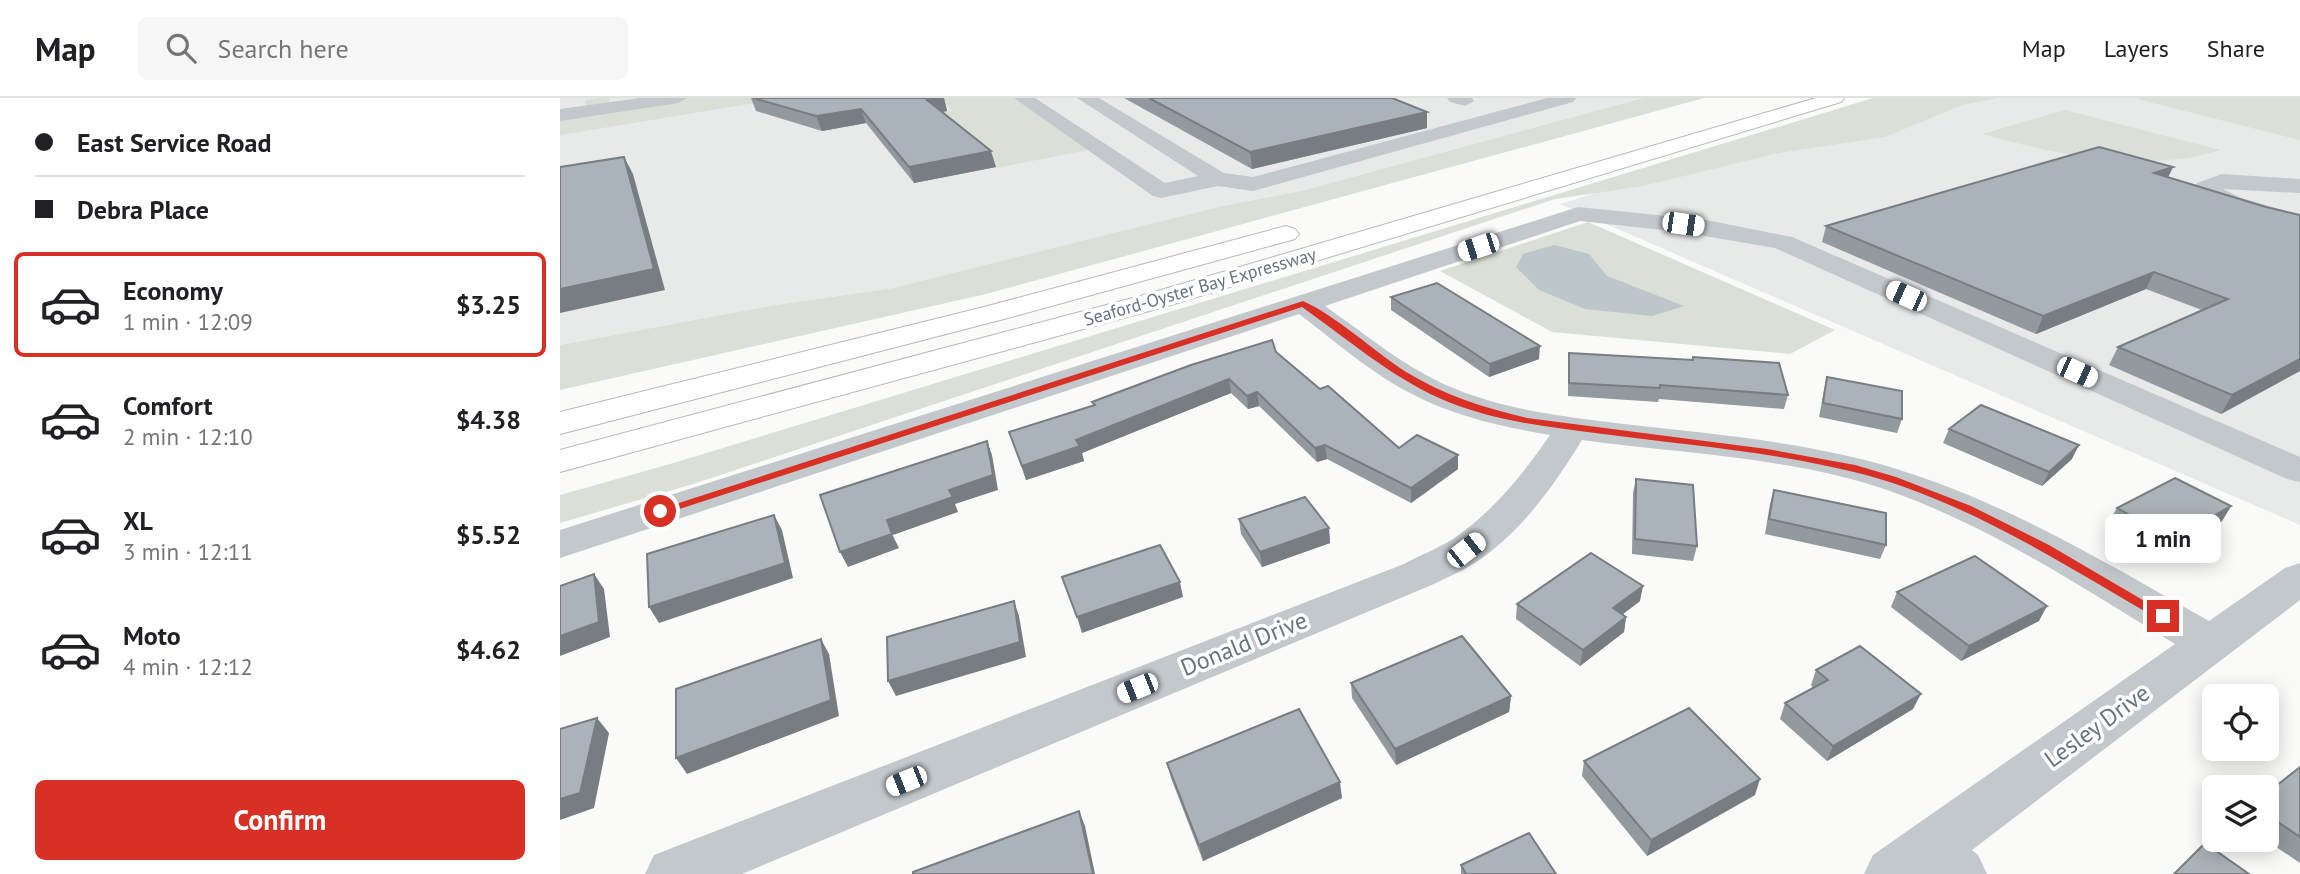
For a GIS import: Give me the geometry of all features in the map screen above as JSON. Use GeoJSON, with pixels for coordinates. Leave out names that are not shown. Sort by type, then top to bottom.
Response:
{"type":"FeatureCollection","features":[{"type":"Feature","properties":{"kind":"highway"},"geometry":{"type":"LineString","coordinates":[[1538,163],[1772,98]]}},
{"type":"Feature","properties":{"kind":"highway","name":"Seaford-Oyster Bay Expressway"},"geometry":{"type":"LineString","coordinates":[[560,462],[1141,304],[1835,98]]}},
{"type":"Feature","properties":{"kind":"highway","name":"Seaford-Oyster Bay Expressway"},"geometry":{"type":"LineString","coordinates":[[560,421],[752,376],[1305,229]]}},
{"type":"Feature","properties":{"kind":"street"},"geometry":{"type":"LineString","coordinates":[[560,115],[678,98]]}},
{"type":"Feature","properties":{"kind":"street"},"geometry":{"type":"LineString","coordinates":[[1023,98],[1161,191],[1218,179],[1253,184],[1567,98]]}},
{"type":"Feature","properties":{"kind":"street"},"geometry":{"type":"LineString","coordinates":[[1086,98],[1218,179]]}},
{"type":"Feature","properties":{"kind":"street"},"geometry":{"type":"LineString","coordinates":[[1466,99],[1508,116]]}},
{"type":"Feature","properties":{"kind":"street"},"geometry":{"type":"LineString","coordinates":[[2300,187],[2222,181],[2205,188],[2233,203],[2300,223]]}},
{"type":"Feature","properties":{"kind":"street"},"geometry":{"type":"LineString","coordinates":[[560,544],[1578,214],[1641,218],[1713,228],[1783,242],[2291,457]]}},
{"type":"Feature","properties":{"kind":"street"},"geometry":{"type":"LineString","coordinates":[[1303,304],[1403,374],[1442,396],[1486,412],[1527,422],[1767,452],[1892,479],[1967,508],[2044,548],[2210,643]]}},
{"type":"Feature","properties":{"kind":"street","name":"Donald Drive"},"geometry":{"type":"LineString","coordinates":[[675,874],[1419,574],[1466,550],[1504,520],[1531,490],[1572,428]]}},
{"type":"Feature","properties":{"kind":"street","name":"Lesley Drive"},"geometry":{"type":"LineString","coordinates":[[1927,866],[2210,643],[2300,579]]}},
{"type":"Feature","properties":{"kind":"shaded area"},"geometry":{"type":"Polygon","coordinates":[[[560,98],[1643,98],[1301,191],[1222,206],[893,288],[769,306],[560,345],[560,98]]]}},
{"type":"Feature","properties":{"kind":"shaded area"},"geometry":{"type":"Polygon","coordinates":[[[609,98],[610,107],[639,103],[636,98],[786,98],[560,135],[560,115],[586,111],[585,100],[609,98]]]}},
{"type":"Feature","properties":{"kind":"shaded area"},"geometry":{"type":"Polygon","coordinates":[[[936,98],[1021,98],[1093,149],[996,168],[931,114],[953,110],[936,98]]]}},
{"type":"Feature","properties":{"kind":"shaded area"},"geometry":{"type":"Polygon","coordinates":[[[1643,98],[1704,98],[986,294],[560,390],[560,345],[769,306],[893,288],[1222,206],[1301,191],[1643,98]]]}},
{"type":"Feature","properties":{"kind":"shaded area"},"geometry":{"type":"Polygon","coordinates":[[[1873,98],[1998,98],[1962,105],[1885,137],[1778,153],[1643,186],[1555,199],[693,484],[560,523],[560,495],[670,464],[1873,98]]]}},
{"type":"Feature","properties":{"kind":"shaded area"},"geometry":{"type":"Polygon","coordinates":[[[1901,98],[2300,98],[2300,525],[1560,204],[1901,98]]]}},
{"type":"Feature","properties":{"kind":"shaded area"},"geometry":{"type":"Polygon","coordinates":[[[2300,98],[2300,140],[2137,99],[2300,98]]]}},
{"type":"Feature","properties":{"kind":"shaded area"},"geometry":{"type":"Polygon","coordinates":[[[2065,110],[2220,150],[2192,157],[2132,161],[2070,154],[1982,134],[2065,110]]]}},
{"type":"Feature","properties":{"kind":"shaded area"},"geometry":{"type":"Polygon","coordinates":[[[1588,222],[1835,330],[1790,354],[1552,332],[1440,271],[1588,222]]]}},
{"type":"Feature","properties":{"kind":"shaded area"},"geometry":{"type":"Polygon","coordinates":[[[1554,245],[1589,254],[1607,276],[1684,306],[1652,316],[1585,309],[1539,290],[1516,267],[1523,254],[1554,245]]]}},
{"type":"Feature","properties":{"kind":"building"},"geometry":{"type":"Polygon","coordinates":[[[753,98],[936,98],[927,100],[991,151],[909,167],[861,109],[816,116],[753,98]]]}},
{"type":"Feature","properties":{"kind":"building"},"geometry":{"type":"Polygon","coordinates":[[[1149,98],[1392,98],[1427,112],[1250,152],[1149,98]]]}},
{"type":"Feature","properties":{"kind":"building"},"geometry":{"type":"Polygon","coordinates":[[[2099,147],[2173,167],[2154,173],[2300,215],[2300,359],[2232,395],[2118,347],[2228,299],[2154,272],[2043,316],[1826,226],[2099,147]]]}},
{"type":"Feature","properties":{"kind":"building"},"geometry":{"type":"Polygon","coordinates":[[[624,157],[654,269],[560,289],[560,167],[624,157]]]}},
{"type":"Feature","properties":{"kind":"building"},"geometry":{"type":"Polygon","coordinates":[[[1437,283],[1540,346],[1490,364],[1391,297],[1437,283]]]}},
{"type":"Feature","properties":{"kind":"building"},"geometry":{"type":"Polygon","coordinates":[[[1272,340],[1276,352],[1320,389],[1328,386],[1399,448],[1417,435],[1458,455],[1411,488],[1325,445],[1315,448],[1257,392],[1247,396],[1229,379],[1076,440],[1080,446],[1022,466],[1009,432],[1095,405],[1092,402],[1191,365],[1272,340]]]}},
{"type":"Feature","properties":{"kind":"building"},"geometry":{"type":"Polygon","coordinates":[[[1569,353],[1779,363],[1788,395],[1660,385],[1660,388],[1569,383],[1569,353]]]}},
{"type":"Feature","properties":{"kind":"building"},"geometry":{"type":"Polygon","coordinates":[[[1827,377],[1902,391],[1902,419],[1823,403],[1827,377]]]}},
{"type":"Feature","properties":{"kind":"building"},"geometry":{"type":"Polygon","coordinates":[[[1981,405],[2079,445],[2049,472],[1949,429],[1981,405]]]}},
{"type":"Feature","properties":{"kind":"building"},"geometry":{"type":"Polygon","coordinates":[[[987,441],[993,475],[949,490],[953,497],[887,520],[892,534],[840,552],[820,495],[987,441]]]}},
{"type":"Feature","properties":{"kind":"building"},"geometry":{"type":"Polygon","coordinates":[[[2175,478],[2231,506],[2173,539],[2117,508],[2175,478]]]}},
{"type":"Feature","properties":{"kind":"building"},"geometry":{"type":"Polygon","coordinates":[[[1636,479],[1693,485],[1697,546],[1635,539],[1636,479]]]}},
{"type":"Feature","properties":{"kind":"building"},"geometry":{"type":"Polygon","coordinates":[[[1774,490],[1886,513],[1886,545],[1769,519],[1774,490]]]}},
{"type":"Feature","properties":{"kind":"building"},"geometry":{"type":"Polygon","coordinates":[[[1305,497],[1329,528],[1260,552],[1239,519],[1305,497]]]}},
{"type":"Feature","properties":{"kind":"building"},"geometry":{"type":"Polygon","coordinates":[[[774,515],[785,563],[649,607],[647,554],[774,515]]]}},
{"type":"Feature","properties":{"kind":"building"},"geometry":{"type":"Polygon","coordinates":[[[1160,545],[1180,582],[1077,617],[1062,577],[1160,545]]]}},
{"type":"Feature","properties":{"kind":"building"},"geometry":{"type":"Polygon","coordinates":[[[1591,553],[1643,586],[1613,608],[1626,617],[1583,650],[1517,604],[1591,553]]]}},
{"type":"Feature","properties":{"kind":"building"},"geometry":{"type":"Polygon","coordinates":[[[1975,556],[2047,606],[1969,646],[1897,592],[1975,556]]]}},
{"type":"Feature","properties":{"kind":"building"},"geometry":{"type":"Polygon","coordinates":[[[594,574],[599,622],[560,636],[560,586],[594,574]]]}},
{"type":"Feature","properties":{"kind":"building"},"geometry":{"type":"Polygon","coordinates":[[[1014,601],[1020,642],[888,681],[887,637],[1014,601]]]}},
{"type":"Feature","properties":{"kind":"building"},"geometry":{"type":"Polygon","coordinates":[[[1462,636],[1511,696],[1395,749],[1351,683],[1462,636]]]}},
{"type":"Feature","properties":{"kind":"building"},"geometry":{"type":"Polygon","coordinates":[[[821,639],[831,700],[676,758],[676,689],[821,639]]]}},
{"type":"Feature","properties":{"kind":"building"},"geometry":{"type":"Polygon","coordinates":[[[1860,646],[1921,694],[1833,746],[1785,703],[1828,680],[1816,670],[1860,646]]]}},
{"type":"Feature","properties":{"kind":"building"},"geometry":{"type":"Polygon","coordinates":[[[1689,708],[1760,779],[1651,840],[1584,761],[1689,708]]]}},
{"type":"Feature","properties":{"kind":"building"},"geometry":{"type":"Polygon","coordinates":[[[1299,709],[1340,782],[1199,845],[1167,763],[1299,709]]]}},
{"type":"Feature","properties":{"kind":"building"},"geometry":{"type":"Polygon","coordinates":[[[597,718],[580,793],[560,799],[560,729],[597,718]]]}},
{"type":"Feature","properties":{"kind":"building"},"geometry":{"type":"Polygon","coordinates":[[[2300,767],[2300,837],[2279,823],[2279,784],[2300,767]]]}},
{"type":"Feature","properties":{"kind":"building"},"geometry":{"type":"Polygon","coordinates":[[[1079,811],[1093,874],[913,874],[913,872],[1079,811]]]}},
{"type":"Feature","properties":{"kind":"building"},"geometry":{"type":"Polygon","coordinates":[[[1529,833],[1556,874],[1466,874],[1461,865],[1529,833]]]}},
{"type":"Feature","properties":{"kind":"building"},"geometry":{"type":"Polygon","coordinates":[[[2202,846],[2202,852],[2218,852],[2249,874],[2174,874],[2202,846]]]}},
{"type":"Feature","properties":{"kind":"route"},"geometry":{"type":"LineString","coordinates":[[660,511],[1303,304],[1403,374],[1442,396],[1486,412],[1527,422],[1767,452],[1892,479],[1967,508],[2044,548],[2163,616]]}}]}
